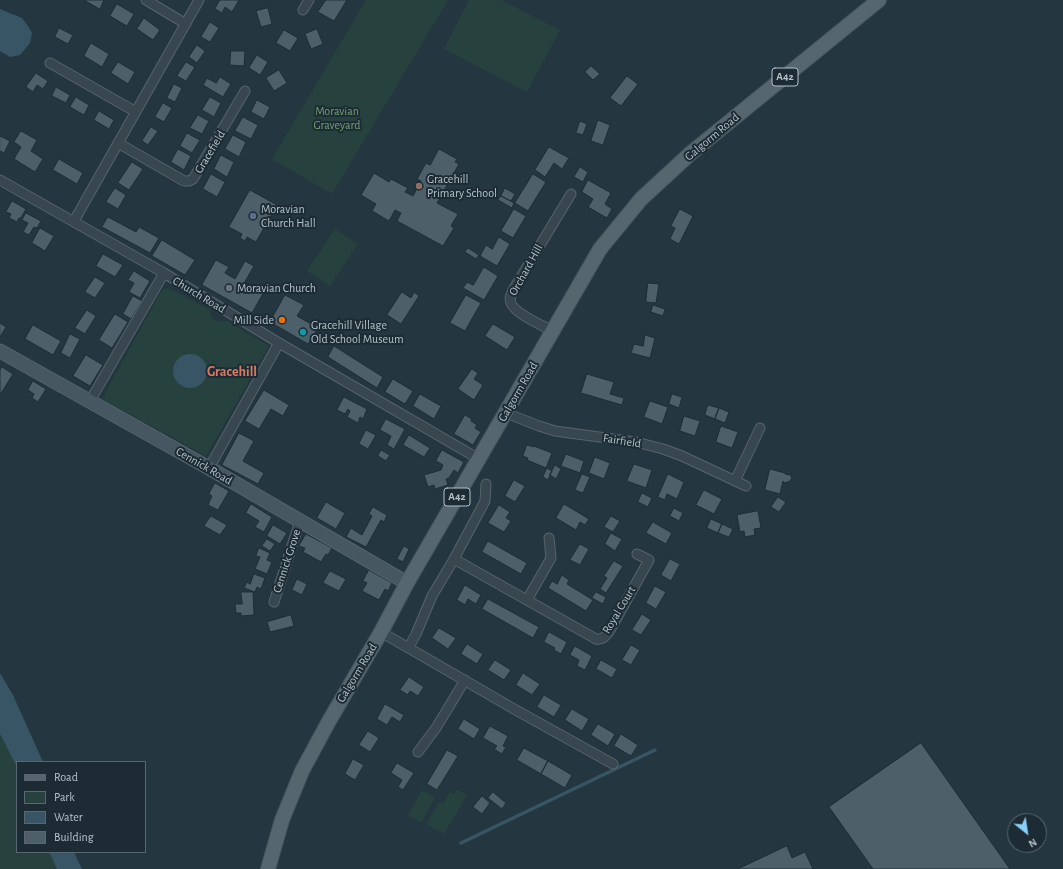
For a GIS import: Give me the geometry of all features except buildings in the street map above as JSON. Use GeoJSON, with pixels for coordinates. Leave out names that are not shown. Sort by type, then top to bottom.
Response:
{"type":"FeatureCollection","features":[{"type":"Feature","properties":{"kind":"main road","name":"Galgorm Road"},"geometry":{"type":"LineString","coordinates":[[268,869],[282,820],[302,771],[329,721],[382,632],[407,583],[600,249],[641,199],[691,154],[879,0]]}},
{"type":"Feature","properties":{"kind":"street"},"geometry":{"type":"LineString","coordinates":[[146,0],[186,24]]}},
{"type":"Feature","properties":{"kind":"street"},"geometry":{"type":"LineString","coordinates":[[74,221],[199,0]]}},
{"type":"Feature","properties":{"kind":"street"},"geometry":{"type":"LineString","coordinates":[[303,10],[309,0]]}},
{"type":"Feature","properties":{"kind":"street"},"geometry":{"type":"LineString","coordinates":[[50,63],[136,112]]}},
{"type":"Feature","properties":{"kind":"street","name":"Gracefield"},"geometry":{"type":"LineString","coordinates":[[118,143],[184,181],[191,181],[194,179],[245,91]]}},
{"type":"Feature","properties":{"kind":"street","name":"Church Road"},"geometry":{"type":"LineString","coordinates":[[0,180],[74,221],[479,459]]}},
{"type":"Feature","properties":{"kind":"street","name":"Orchard Hill"},"geometry":{"type":"LineString","coordinates":[[553,331],[514,309],[510,297],[571,194]]}},
{"type":"Feature","properties":{"kind":"street"},"geometry":{"type":"LineString","coordinates":[[90,401],[164,274]]}},
{"type":"Feature","properties":{"kind":"street"},"geometry":{"type":"LineString","coordinates":[[209,468],[278,342]]}},
{"type":"Feature","properties":{"kind":"street","name":"Cennick Road"},"geometry":{"type":"LineString","coordinates":[[0,350],[300,520],[407,583]]}},
{"type":"Feature","properties":{"kind":"street","name":"Fairfield"},"geometry":{"type":"LineString","coordinates":[[506,413],[554,431],[636,442],[663,448],[746,486]]}},
{"type":"Feature","properties":{"kind":"street"},"geometry":{"type":"LineString","coordinates":[[734,481],[760,428]]}},
{"type":"Feature","properties":{"kind":"street"},"geometry":{"type":"LineString","coordinates":[[409,647],[432,596],[454,559],[484,501],[486,484]]}},
{"type":"Feature","properties":{"kind":"street","name":"Cennick Grove"},"geometry":{"type":"LineString","coordinates":[[274,602],[300,520]]}},
{"type":"Feature","properties":{"kind":"street"},"geometry":{"type":"LineString","coordinates":[[527,600],[551,558],[549,538]]}},
{"type":"Feature","properties":{"kind":"street","name":"Royal Court"},"geometry":{"type":"LineString","coordinates":[[454,559],[596,639],[601,639],[606,636],[610,630],[649,560],[638,554]]}},
{"type":"Feature","properties":{"kind":"street"},"geometry":{"type":"LineString","coordinates":[[382,632],[514,709],[613,764]]}},
{"type":"Feature","properties":{"kind":"street"},"geometry":{"type":"LineString","coordinates":[[418,752],[436,728],[465,680]]}},
{"type":"Feature","properties":{"kind":"green space","name":"Moravian Graveyard"},"geometry":{"type":"Polygon","coordinates":[[[366,0],[448,0],[332,194],[272,159],[366,0]]]}},
{"type":"Feature","properties":{"kind":"green space"},"geometry":{"type":"Polygon","coordinates":[[[469,0],[501,0],[560,30],[527,92],[444,49],[469,0]]]}},
{"type":"Feature","properties":{"kind":"green space"},"geometry":{"type":"Polygon","coordinates":[[[335,229],[358,244],[330,286],[307,271],[335,229]]]}},
{"type":"Feature","properties":{"kind":"green space"},"geometry":{"type":"Polygon","coordinates":[[[168,288],[210,310],[213,319],[221,322],[227,321],[269,346],[206,456],[102,399],[162,290],[168,288]]]}},
{"type":"Feature","properties":{"kind":"green space"},"geometry":{"type":"Polygon","coordinates":[[[0,734],[16,765],[16,853],[49,853],[57,869],[0,869],[0,734]]]}},
{"type":"Feature","properties":{"kind":"green space"},"geometry":{"type":"Polygon","coordinates":[[[422,790],[435,798],[421,823],[408,815],[422,790]]]}},
{"type":"Feature","properties":{"kind":"green space"},"geometry":{"type":"Polygon","coordinates":[[[457,790],[467,795],[444,834],[426,824],[439,802],[443,804],[450,792],[454,794],[457,790]]]}},
{"type":"Feature","properties":{"kind":"water"},"geometry":{"type":"Polygon","coordinates":[[[0,9],[22,18],[32,33],[30,43],[20,55],[10,57],[0,51],[0,9]]]}},
{"type":"Feature","properties":{"kind":"water"},"geometry":{"type":"Polygon","coordinates":[[[193,354],[202,359],[206,364],[206,378],[202,383],[197,387],[187,388],[183,387],[174,378],[173,368],[174,364],[183,355],[193,354]]]}},
{"type":"Feature","properties":{"kind":"water"},"geometry":{"type":"Polygon","coordinates":[[[0,673],[13,695],[43,761],[16,761],[16,765],[0,734],[0,673]]]}},
{"type":"Feature","properties":{"kind":"water"},"geometry":{"type":"Polygon","coordinates":[[[49,853],[74,853],[82,869],[57,869],[49,853]]]}},
{"type":"Feature","properties":{"kind":"waterway"},"geometry":{"type":"LineString","coordinates":[[461,843],[655,750]]}},
{"type":"Feature","properties":{"kind":"place","name":"Gracehill Primary School"},"geometry":{"type":"Point","coordinates":[419,186]}},
{"type":"Feature","properties":{"kind":"place","name":"Moravian Church Hall"},"geometry":{"type":"Point","coordinates":[253,216]}},
{"type":"Feature","properties":{"kind":"place","name":"Moravian Church"},"geometry":{"type":"Point","coordinates":[229,288]}},
{"type":"Feature","properties":{"kind":"place","name":"Mill Side"},"geometry":{"type":"Point","coordinates":[282,320]}},
{"type":"Feature","properties":{"kind":"place","name":"Gracehill Village Old School Museum"},"geometry":{"type":"Point","coordinates":[303,332]}},
{"type":"Feature","properties":{"kind":"district","name":"Gracehill"},"geometry":{"type":"Point","coordinates":[232,372]}}]}
